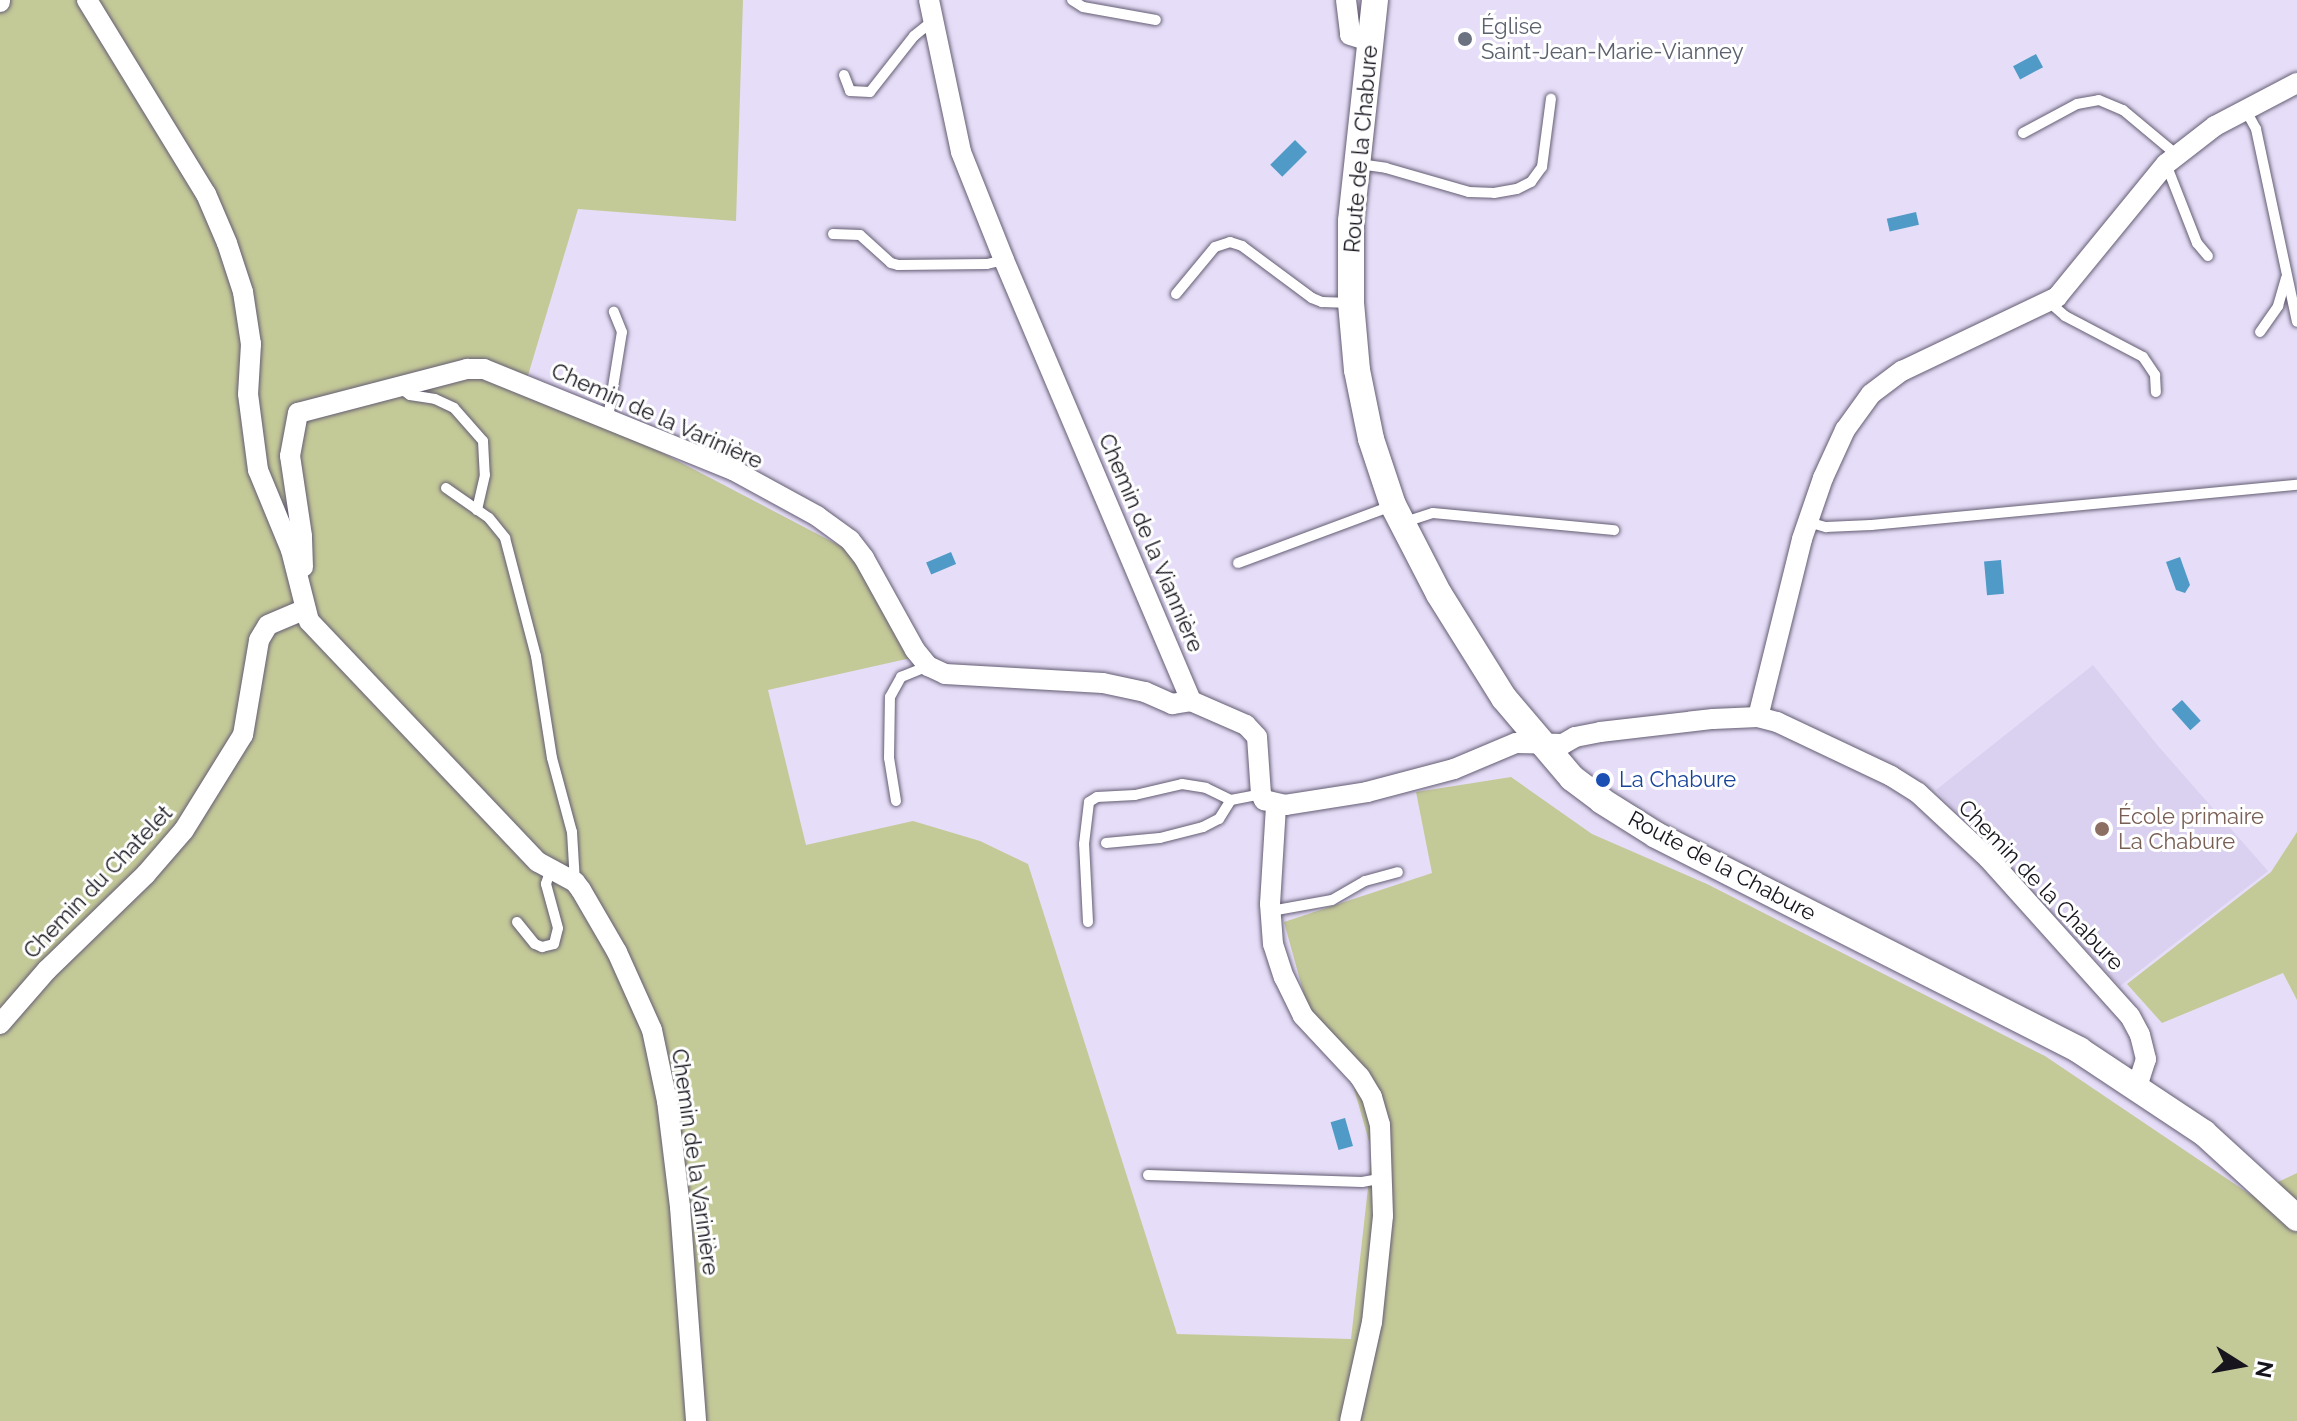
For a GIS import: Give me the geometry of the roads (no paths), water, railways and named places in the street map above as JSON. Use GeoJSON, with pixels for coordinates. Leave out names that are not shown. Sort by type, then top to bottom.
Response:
{"type":"FeatureCollection","features":[{"type":"Feature","properties":{"kind":"main road","name":"Route de la Chabure"},"geometry":{"type":"LineString","coordinates":[[1375,0],[1351,221],[1351,303],[1357,370],[1371,439],[1398,514],[1470,647],[1540,744],[1572,778],[1656,835],[2018,1018],[2137,1087],[2204,1133],[2297,1218]]}},
{"type":"Feature","properties":{"kind":"street"},"geometry":{"type":"LineString","coordinates":[[87,0],[206,194],[227,243],[243,292],[251,344],[248,394],[258,470],[291,550],[309,621],[550,871],[575,882]]}},
{"type":"Feature","properties":{"kind":"street","name":"Chemin de la Viannière"},"geometry":{"type":"LineString","coordinates":[[929,0],[961,152],[1191,701]]}},
{"type":"Feature","properties":{"kind":"street"},"geometry":{"type":"LineString","coordinates":[[1346,0],[1350,35],[1370,41]]}},
{"type":"Feature","properties":{"kind":"street"},"geometry":{"type":"LineString","coordinates":[[1758,717],[1808,522],[1845,430],[1871,394],[1902,371],[2049,302],[2086,264],[2171,160],[2245,109],[2297,83]]}},
{"type":"Feature","properties":{"kind":"street","name":"Chemin de la Varinière"},"geometry":{"type":"LineString","coordinates":[[302,600],[302,536],[290,456],[298,413],[467,369],[484,369],[733,470],[817,516],[850,540],[928,666]]}},
{"type":"Feature","properties":{"kind":"street","name":"Chemin du Chatelet"},"geometry":{"type":"LineString","coordinates":[[0,1024],[47,970],[146,874],[184,830],[243,735],[259,640],[268,625],[302,600]]}},
{"type":"Feature","properties":{"kind":"street"},"geometry":{"type":"LineString","coordinates":[[928,666],[945,674],[966,677],[1103,683],[1145,692],[1172,704],[1191,701],[1246,725],[1257,737],[1268,800],[1273,944],[1295,1003],[1360,1077],[1372,1097],[1380,1125],[1384,1178],[1372,1322],[1350,1421]]}},
{"type":"Feature","properties":{"kind":"street","name":"Chemin de la Chabure"},"geometry":{"type":"LineString","coordinates":[[1540,744],[1563,744],[1575,737],[1666,724],[1758,717],[1777,722],[1877,769],[1918,793],[1988,858],[2118,1001],[2140,1035],[2146,1059],[2137,1087]]}},
{"type":"Feature","properties":{"kind":"street"},"geometry":{"type":"LineString","coordinates":[[1268,800],[1367,792],[1454,769],[1516,743],[1540,744]]}},
{"type":"Feature","properties":{"kind":"street","name":"Chemin de la Varinière"},"geometry":{"type":"LineString","coordinates":[[575,882],[617,952],[655,1044],[667,1101],[680,1207],[696,1421]]}},
{"type":"Feature","properties":{"kind":"lane"},"geometry":{"type":"LineString","coordinates":[[1072,0],[1083,7],[1156,20]]}},
{"type":"Feature","properties":{"kind":"lane"},"geometry":{"type":"LineString","coordinates":[[844,75],[850,91],[870,92],[914,36],[934,20]]}},
{"type":"Feature","properties":{"kind":"lane"},"geometry":{"type":"LineString","coordinates":[[1357,164],[1386,168],[1469,192],[1494,193],[1517,189],[1531,182],[1542,167],[1551,99]]}},
{"type":"Feature","properties":{"kind":"lane"},"geometry":{"type":"LineString","coordinates":[[2023,133],[2077,104],[2099,100],[2123,110],[2171,160],[2197,243],[2208,256]]}},
{"type":"Feature","properties":{"kind":"lane"},"geometry":{"type":"LineString","coordinates":[[2245,109],[2256,129],[2297,322]]}},
{"type":"Feature","properties":{"kind":"lane"},"geometry":{"type":"LineString","coordinates":[[833,234],[860,235],[891,263],[898,265],[987,264],[1004,260]]}},
{"type":"Feature","properties":{"kind":"lane"},"geometry":{"type":"LineString","coordinates":[[1176,294],[1215,247],[1230,242],[1242,246],[1312,298],[1322,302],[1351,303]]}},
{"type":"Feature","properties":{"kind":"lane"},"geometry":{"type":"LineString","coordinates":[[2260,332],[2278,306],[2287,272]]}},
{"type":"Feature","properties":{"kind":"lane"},"geometry":{"type":"LineString","coordinates":[[2049,302],[2065,316],[2143,357],[2155,375],[2156,392]]}},
{"type":"Feature","properties":{"kind":"lane"},"geometry":{"type":"LineString","coordinates":[[608,418],[622,332],[614,312]]}},
{"type":"Feature","properties":{"kind":"lane"},"geometry":{"type":"LineString","coordinates":[[399,386],[410,395],[435,399],[454,408],[479,433],[486,451],[477,510]]}},
{"type":"Feature","properties":{"kind":"lane"},"geometry":{"type":"LineString","coordinates":[[1808,522],[1826,527],[1871,525],[2297,485]]}},
{"type":"Feature","properties":{"kind":"lane","name":"Chemin de la Varinière"},"geometry":{"type":"LineString","coordinates":[[446,488],[477,510],[505,538],[536,656],[552,758],[572,832],[575,882]]}},
{"type":"Feature","properties":{"kind":"lane"},"geometry":{"type":"LineString","coordinates":[[1238,563],[1398,514],[1433,513],[1614,530]]}},
{"type":"Feature","properties":{"kind":"lane"},"geometry":{"type":"LineString","coordinates":[[896,801],[889,758],[890,697],[901,677],[928,666]]}},
{"type":"Feature","properties":{"kind":"lane"},"geometry":{"type":"LineString","coordinates":[[1088,922],[1084,857],[1086,808],[1097,797],[1135,795],[1182,784],[1206,788],[1231,800],[1268,800]]}},
{"type":"Feature","properties":{"kind":"lane"},"geometry":{"type":"LineString","coordinates":[[1106,843],[1160,838],[1203,827],[1219,819],[1231,800]]}},
{"type":"Feature","properties":{"kind":"lane"},"geometry":{"type":"LineString","coordinates":[[517,922],[535,944],[542,947],[554,944],[558,928],[547,893],[550,871]]}},
{"type":"Feature","properties":{"kind":"lane"},"geometry":{"type":"LineString","coordinates":[[1271,911],[1332,900],[1365,881],[1398,872]]}},
{"type":"Feature","properties":{"kind":"lane"},"geometry":{"type":"LineString","coordinates":[[1148,1175],[1362,1182],[1384,1178]]}},
{"type":"Feature","properties":{"kind":"water"},"geometry":{"type":"Polygon","coordinates":[[[2036,54],[2043,67],[2020,79],[2013,66],[2036,54]]]}},
{"type":"Feature","properties":{"kind":"water"},"geometry":{"type":"Polygon","coordinates":[[[1295,140],[1307,152],[1282,177],[1270,165],[1295,140]]]}},
{"type":"Feature","properties":{"kind":"water"},"geometry":{"type":"Polygon","coordinates":[[[1916,212],[1919,225],[1890,231],[1887,219],[1916,212]]]}},
{"type":"Feature","properties":{"kind":"water"},"geometry":{"type":"Polygon","coordinates":[[[951,552],[956,564],[931,575],[926,563],[951,552]]]}},
{"type":"Feature","properties":{"kind":"water"},"geometry":{"type":"Polygon","coordinates":[[[2180,557],[2190,585],[2185,593],[2176,590],[2166,562],[2180,557]]]}},
{"type":"Feature","properties":{"kind":"water"},"geometry":{"type":"Polygon","coordinates":[[[2001,560],[2004,594],[1987,595],[1984,561],[2001,560]]]}},
{"type":"Feature","properties":{"kind":"water"},"geometry":{"type":"Polygon","coordinates":[[[2182,700],[2201,721],[2190,730],[2172,709],[2182,700]]]}},
{"type":"Feature","properties":{"kind":"water"},"geometry":{"type":"Polygon","coordinates":[[[1345,1118],[1353,1146],[1339,1150],[1331,1122],[1345,1118]]]}},
{"type":"Feature","properties":{"kind":"place","name":"Église Saint-Jean-Marie-Vianney"},"geometry":{"type":"Point","coordinates":[1465,39]}},
{"type":"Feature","properties":{"kind":"place","name":"La Chabure"},"geometry":{"type":"Point","coordinates":[1603,780]}},
{"type":"Feature","properties":{"kind":"place","name":"École primaire La Chabure"},"geometry":{"type":"Point","coordinates":[2102,829]}}]}
